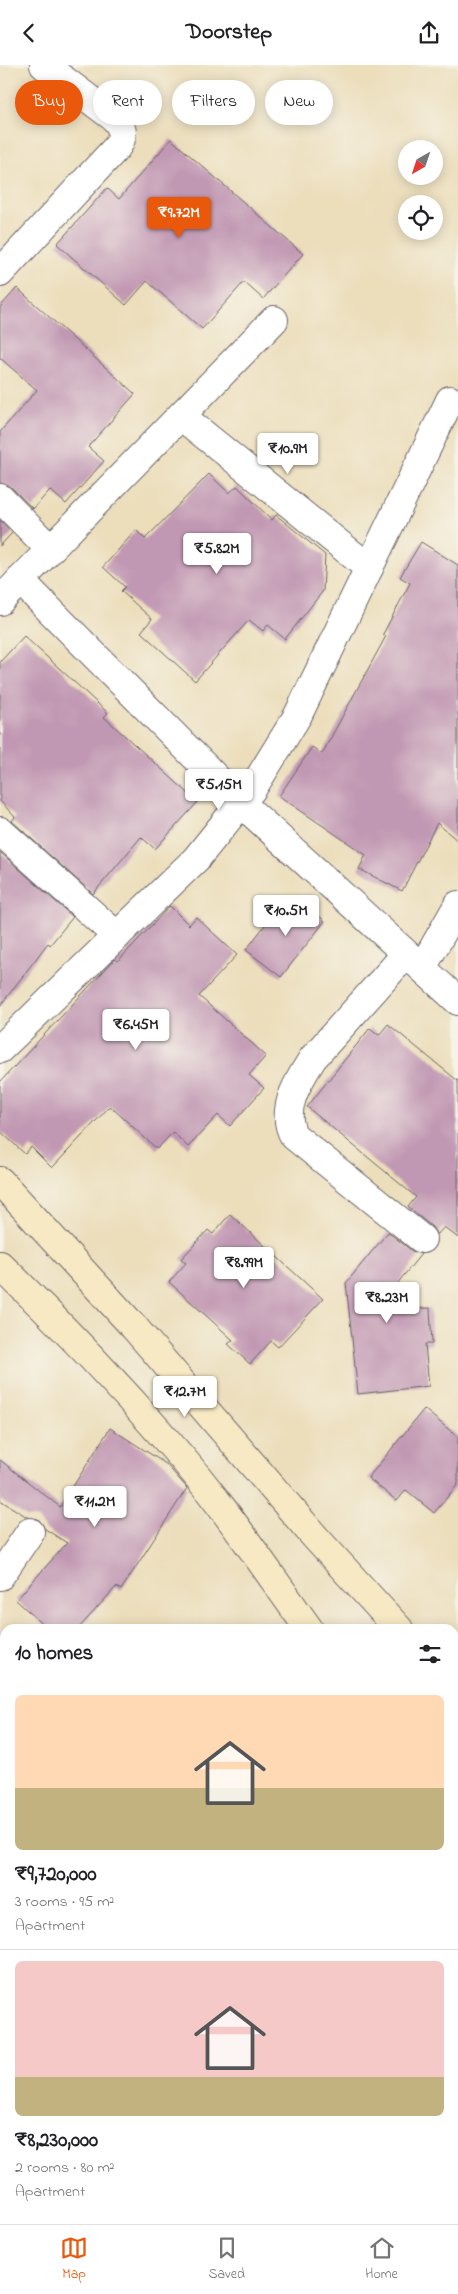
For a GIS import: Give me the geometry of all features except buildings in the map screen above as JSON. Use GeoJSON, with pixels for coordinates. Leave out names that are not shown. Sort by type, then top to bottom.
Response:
{"type":"FeatureCollection","features":[{"type":"Feature","properties":{"kind":"main road"},"geometry":{"type":"LineString","coordinates":[[0,1181],[134,1327],[315,1537],[394,1624]]}},
{"type":"Feature","properties":{"kind":"main road"},"geometry":{"type":"LineString","coordinates":[[0,1265],[56,1319],[171,1445],[237,1530],[305,1624]]}},
{"type":"Feature","properties":{"kind":"street"},"geometry":{"type":"LineString","coordinates":[[0,273],[117,147],[123,135],[122,126],[113,117],[44,65]]}},
{"type":"Feature","properties":{"kind":"street"},"geometry":{"type":"LineString","coordinates":[[0,601],[274,320]]}},
{"type":"Feature","properties":{"kind":"street"},"geometry":{"type":"LineString","coordinates":[[0,1049],[196,859],[253,788],[298,715],[450,400]]}},
{"type":"Feature","properties":{"kind":"street"},"geometry":{"type":"LineString","coordinates":[[181,416],[368,568]]}},
{"type":"Feature","properties":{"kind":"street"},"geometry":{"type":"LineString","coordinates":[[0,498],[50,549]]}},
{"type":"Feature","properties":{"kind":"street"},"geometry":{"type":"LineString","coordinates":[[20,580],[241,803],[458,1001]]}},
{"type":"Feature","properties":{"kind":"street"},"geometry":{"type":"LineString","coordinates":[[0,831],[117,936]]}},
{"type":"Feature","properties":{"kind":"street"},"geometry":{"type":"LineString","coordinates":[[422,1239],[294,1136],[288,1127],[291,1099],[301,1076],[313,1058],[414,961],[458,905]]}},
{"type":"Feature","properties":{"kind":"street"},"geometry":{"type":"LineString","coordinates":[[0,1576],[30,1532]]}}]}
